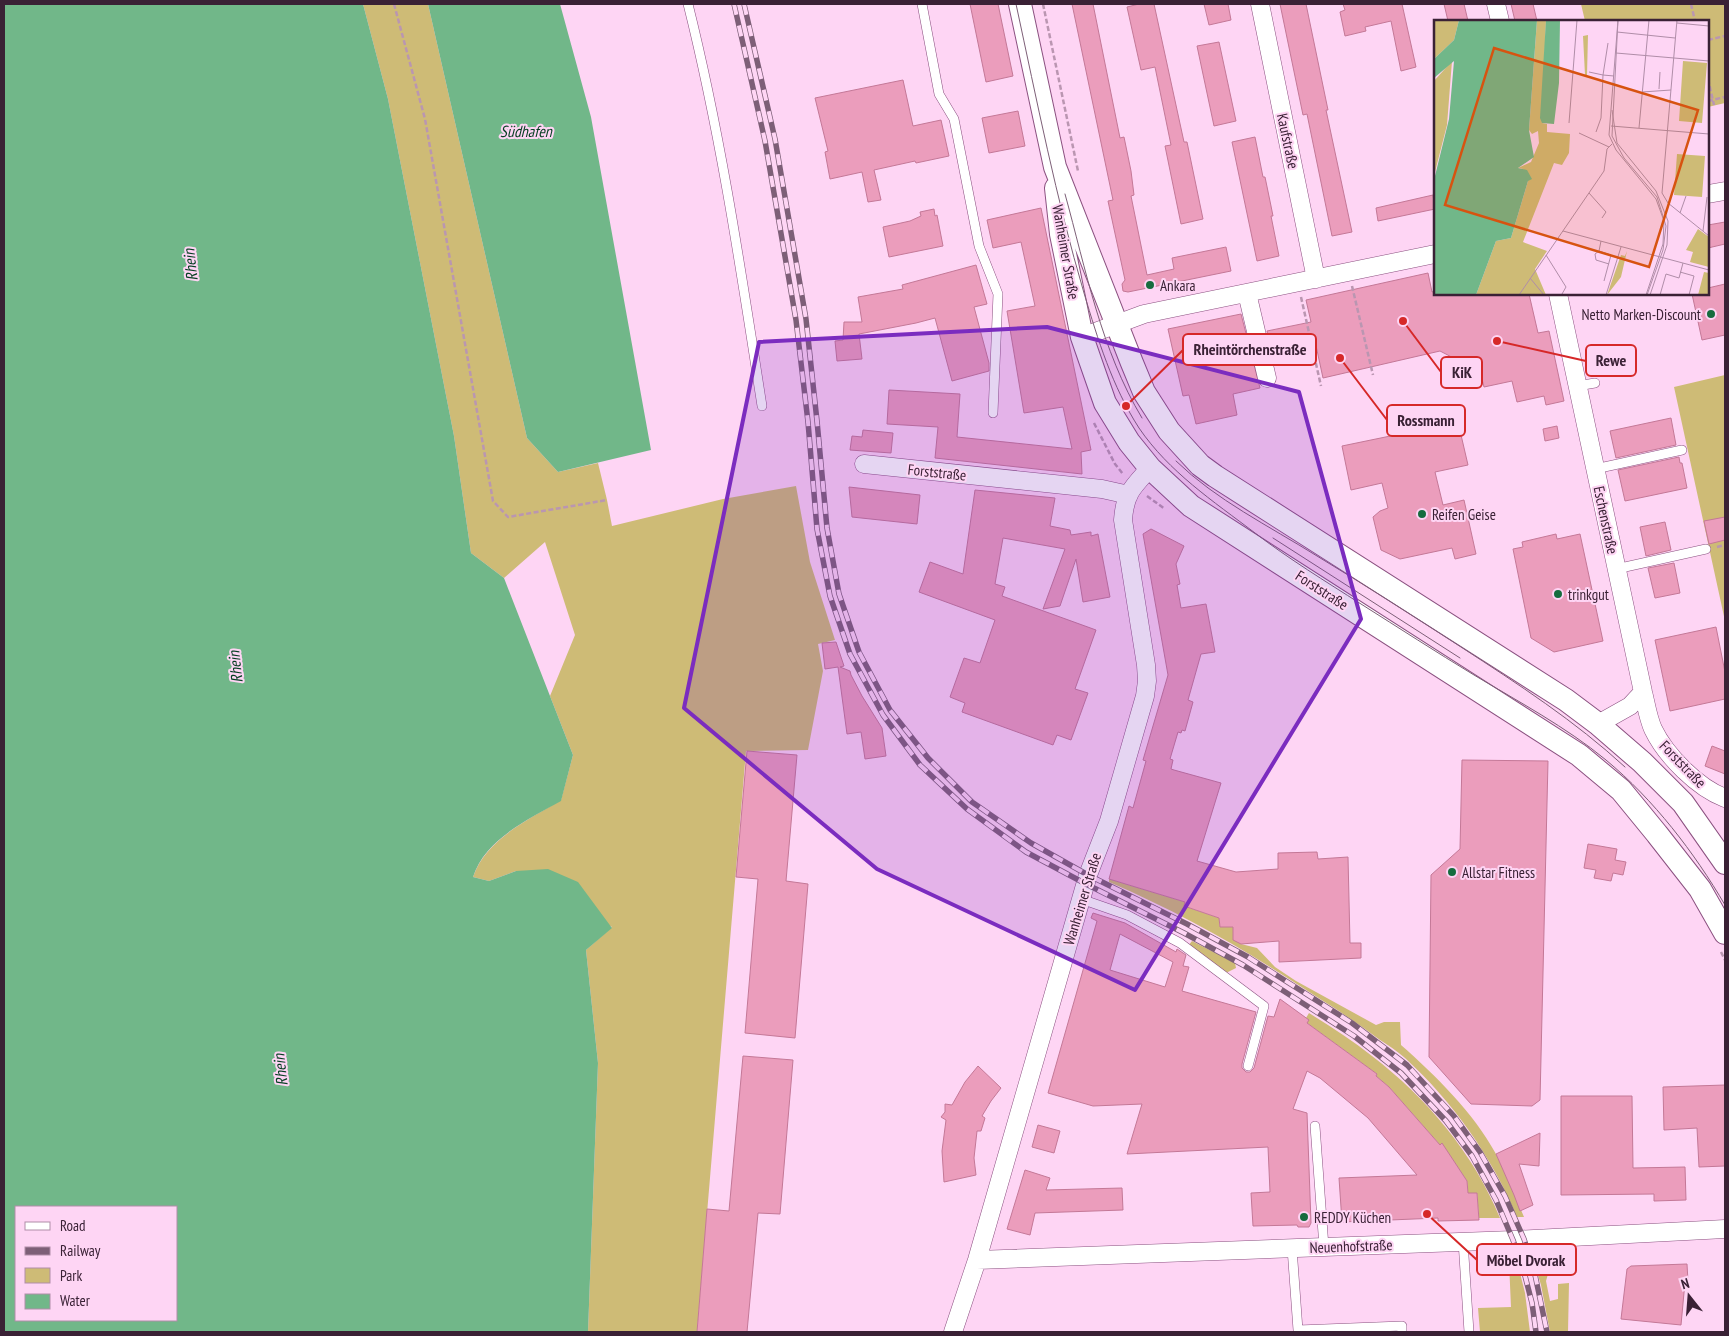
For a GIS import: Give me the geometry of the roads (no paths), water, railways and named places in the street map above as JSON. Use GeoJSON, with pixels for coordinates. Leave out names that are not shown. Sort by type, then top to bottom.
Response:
{"type":"FeatureCollection","features":[{"type":"Feature","properties":{"kind":"street","name":"Wanheimer Straße"},"geometry":{"type":"LineString","coordinates":[[1020,4],[1055,167],[1061,234],[1082,337]]}},
{"type":"Feature","properties":{"kind":"street","name":"Kaufstraße"},"geometry":{"type":"LineString","coordinates":[[1260,4],[1316,279]]}},
{"type":"Feature","properties":{"kind":"street"},"geometry":{"type":"LineString","coordinates":[[1496,4],[1500,20]]}},
{"type":"Feature","properties":{"kind":"street","name":"Wanheimer Straße"},"geometry":{"type":"LineString","coordinates":[[1055,167],[1116,324]]}},
{"type":"Feature","properties":{"kind":"street"},"geometry":{"type":"LineString","coordinates":[[1709,194],[1725,191]]}},
{"type":"Feature","properties":{"kind":"street"},"geometry":{"type":"LineString","coordinates":[[1082,337],[1144,314],[1434,254]]}},
{"type":"Feature","properties":{"kind":"street"},"geometry":{"type":"LineString","coordinates":[[1247,293],[1267,378]]}},
{"type":"Feature","properties":{"kind":"street","name":"Eschenstraße"},"geometry":{"type":"LineString","coordinates":[[1558,295],[1643,692]]}},
{"type":"Feature","properties":{"kind":"street","name":"Forststraße"},"geometry":{"type":"LineString","coordinates":[[1116,324],[1144,392],[1168,431],[1200,465],[1558,695],[1598,724],[1642,762],[1683,803],[1725,863]]}},
{"type":"Feature","properties":{"kind":"street","name":"Forststraße"},"geometry":{"type":"LineString","coordinates":[[1082,337],[1105,403],[1129,442],[1150,468],[1191,506],[1579,755],[1621,790],[1662,839],[1700,889],[1722,939]]}},
{"type":"Feature","properties":{"kind":"street","name":"Forststraße"},"geometry":{"type":"LineString","coordinates":[[864,464],[1102,490],[1128,495]]}},
{"type":"Feature","properties":{"kind":"street","name":"Wanheimer Straße"},"geometry":{"type":"LineString","coordinates":[[953,1332],[977,1260],[1081,899],[1095,855],[1109,821],[1146,688],[1146,665],[1123,520],[1124,504],[1128,495],[1134,485],[1150,468]]}},
{"type":"Feature","properties":{"kind":"street"},"geometry":{"type":"LineString","coordinates":[[1598,724],[1630,706],[1643,692]]}},
{"type":"Feature","properties":{"kind":"street","name":"Forststraße"},"geometry":{"type":"LineString","coordinates":[[1643,692],[1652,727],[1662,747],[1700,785],[1725,798]]}},
{"type":"Feature","properties":{"kind":"street","name":"Neuenhofstraße"},"geometry":{"type":"LineString","coordinates":[[977,1260],[1725,1229]]}},
{"type":"Feature","properties":{"kind":"lane"},"geometry":{"type":"LineString","coordinates":[[688,4],[700,53],[737,246],[762,406]]}},
{"type":"Feature","properties":{"kind":"lane"},"geometry":{"type":"LineString","coordinates":[[922,4],[939,94],[954,119],[979,246],[998,294],[993,413]]}},
{"type":"Feature","properties":{"kind":"lane"},"geometry":{"type":"LineString","coordinates":[[1578,386],[1595,383]]}},
{"type":"Feature","properties":{"kind":"lane"},"geometry":{"type":"LineString","coordinates":[[1595,470],[1682,450]]}},
{"type":"Feature","properties":{"kind":"lane"},"geometry":{"type":"LineString","coordinates":[[1616,569],[1706,549]]}},
{"type":"Feature","properties":{"kind":"lane"},"geometry":{"type":"LineString","coordinates":[[1081,899],[1127,915],[1180,943],[1264,1006],[1248,1066]]}},
{"type":"Feature","properties":{"kind":"lane"},"geometry":{"type":"LineString","coordinates":[[1315,1126],[1324,1247]]}},
{"type":"Feature","properties":{"kind":"lane"},"geometry":{"type":"LineString","coordinates":[[1463,1241],[1469,1332]]}},
{"type":"Feature","properties":{"kind":"lane"},"geometry":{"type":"LineString","coordinates":[[1292,1248],[1297,1331],[1402,1326],[1402,1332]]}},
{"type":"Feature","properties":{"kind":"water","name":"Rhein"},"geometry":{"type":"Polygon","coordinates":[[[4,4],[363,4],[388,99],[454,436],[471,553],[504,578],[573,755],[561,801],[522,823],[498,841],[487,852],[473,877],[489,881],[516,871],[548,869],[578,882],[612,928],[586,950],[598,1063],[588,1332],[4,1332],[4,4]]]}},
{"type":"Feature","properties":{"kind":"water","name":"Südhafen"},"geometry":{"type":"Polygon","coordinates":[[[428,4],[560,4],[591,117],[651,450],[558,472],[527,438],[428,4]]]}},
{"type":"Feature","properties":{"kind":"tram line"},"geometry":{"type":"LineString","coordinates":[[1016,4],[1056,185],[1089,311],[1113,379],[1129,412],[1151,444],[1192,485],[1281,552],[1432,649],[1559,726],[1606,760],[1657,809],[1686,846],[1725,905]]}},
{"type":"Feature","properties":{"kind":"tram line"},"geometry":{"type":"LineString","coordinates":[[1065,194],[1105,337],[1128,392],[1142,418]]}},
{"type":"Feature","properties":{"kind":"tram line"},"geometry":{"type":"LineString","coordinates":[[1176,461],[1208,488],[1244,512],[1371,589],[1525,689],[1586,734],[1625,767]]}},
{"type":"Feature","properties":{"kind":"tram line"},"geometry":{"type":"LineString","coordinates":[[1273,538],[1460,658]]}},
{"type":"Feature","properties":{"kind":"railway"},"geometry":{"type":"LineString","coordinates":[[734,4],[765,141],[796,320],[808,422],[817,529],[830,596],[850,654],[883,715],[920,765],[967,809],[1026,852],[1243,965],[1354,1036],[1401,1073],[1446,1121],[1472,1156],[1496,1200],[1524,1272],[1532,1303],[1536,1332]]}},
{"type":"Feature","properties":{"kind":"railway"},"geometry":{"type":"LineString","coordinates":[[744,4],[775,139],[806,319],[827,528],[839,594],[859,652],[890,710],[928,758],[972,802],[1031,843],[1088,875],[1187,924],[1248,957],[1352,1023],[1407,1065],[1454,1116],[1480,1152],[1505,1196],[1524,1239],[1534,1270],[1547,1332]]}},
{"type":"Feature","properties":{"kind":"place","name":"Ankara"},"geometry":{"type":"Point","coordinates":[1150,285]}},
{"type":"Feature","properties":{"kind":"place","name":"Netto Marken-Discount"},"geometry":{"type":"Point","coordinates":[1711,314]}},
{"type":"Feature","properties":{"kind":"place","name":"KiK"},"geometry":{"type":"Point","coordinates":[1403,321]}},
{"type":"Feature","properties":{"kind":"place","name":"Rewe"},"geometry":{"type":"Point","coordinates":[1497,341]}},
{"type":"Feature","properties":{"kind":"place","name":"Rossmann"},"geometry":{"type":"Point","coordinates":[1340,358]}},
{"type":"Feature","properties":{"kind":"place","name":"Rheintörchenstraße"},"geometry":{"type":"Point","coordinates":[1126,406]}},
{"type":"Feature","properties":{"kind":"place","name":"Reifen Geise"},"geometry":{"type":"Point","coordinates":[1422,514]}},
{"type":"Feature","properties":{"kind":"place","name":"trinkgut"},"geometry":{"type":"Point","coordinates":[1558,594]}},
{"type":"Feature","properties":{"kind":"place","name":"Allstar Fitness"},"geometry":{"type":"Point","coordinates":[1452,872]}},
{"type":"Feature","properties":{"kind":"place","name":"Möbel Dvorak"},"geometry":{"type":"Point","coordinates":[1427,1214]}},
{"type":"Feature","properties":{"kind":"place","name":"REDDY Küchen"},"geometry":{"type":"Point","coordinates":[1304,1217]}}]}
